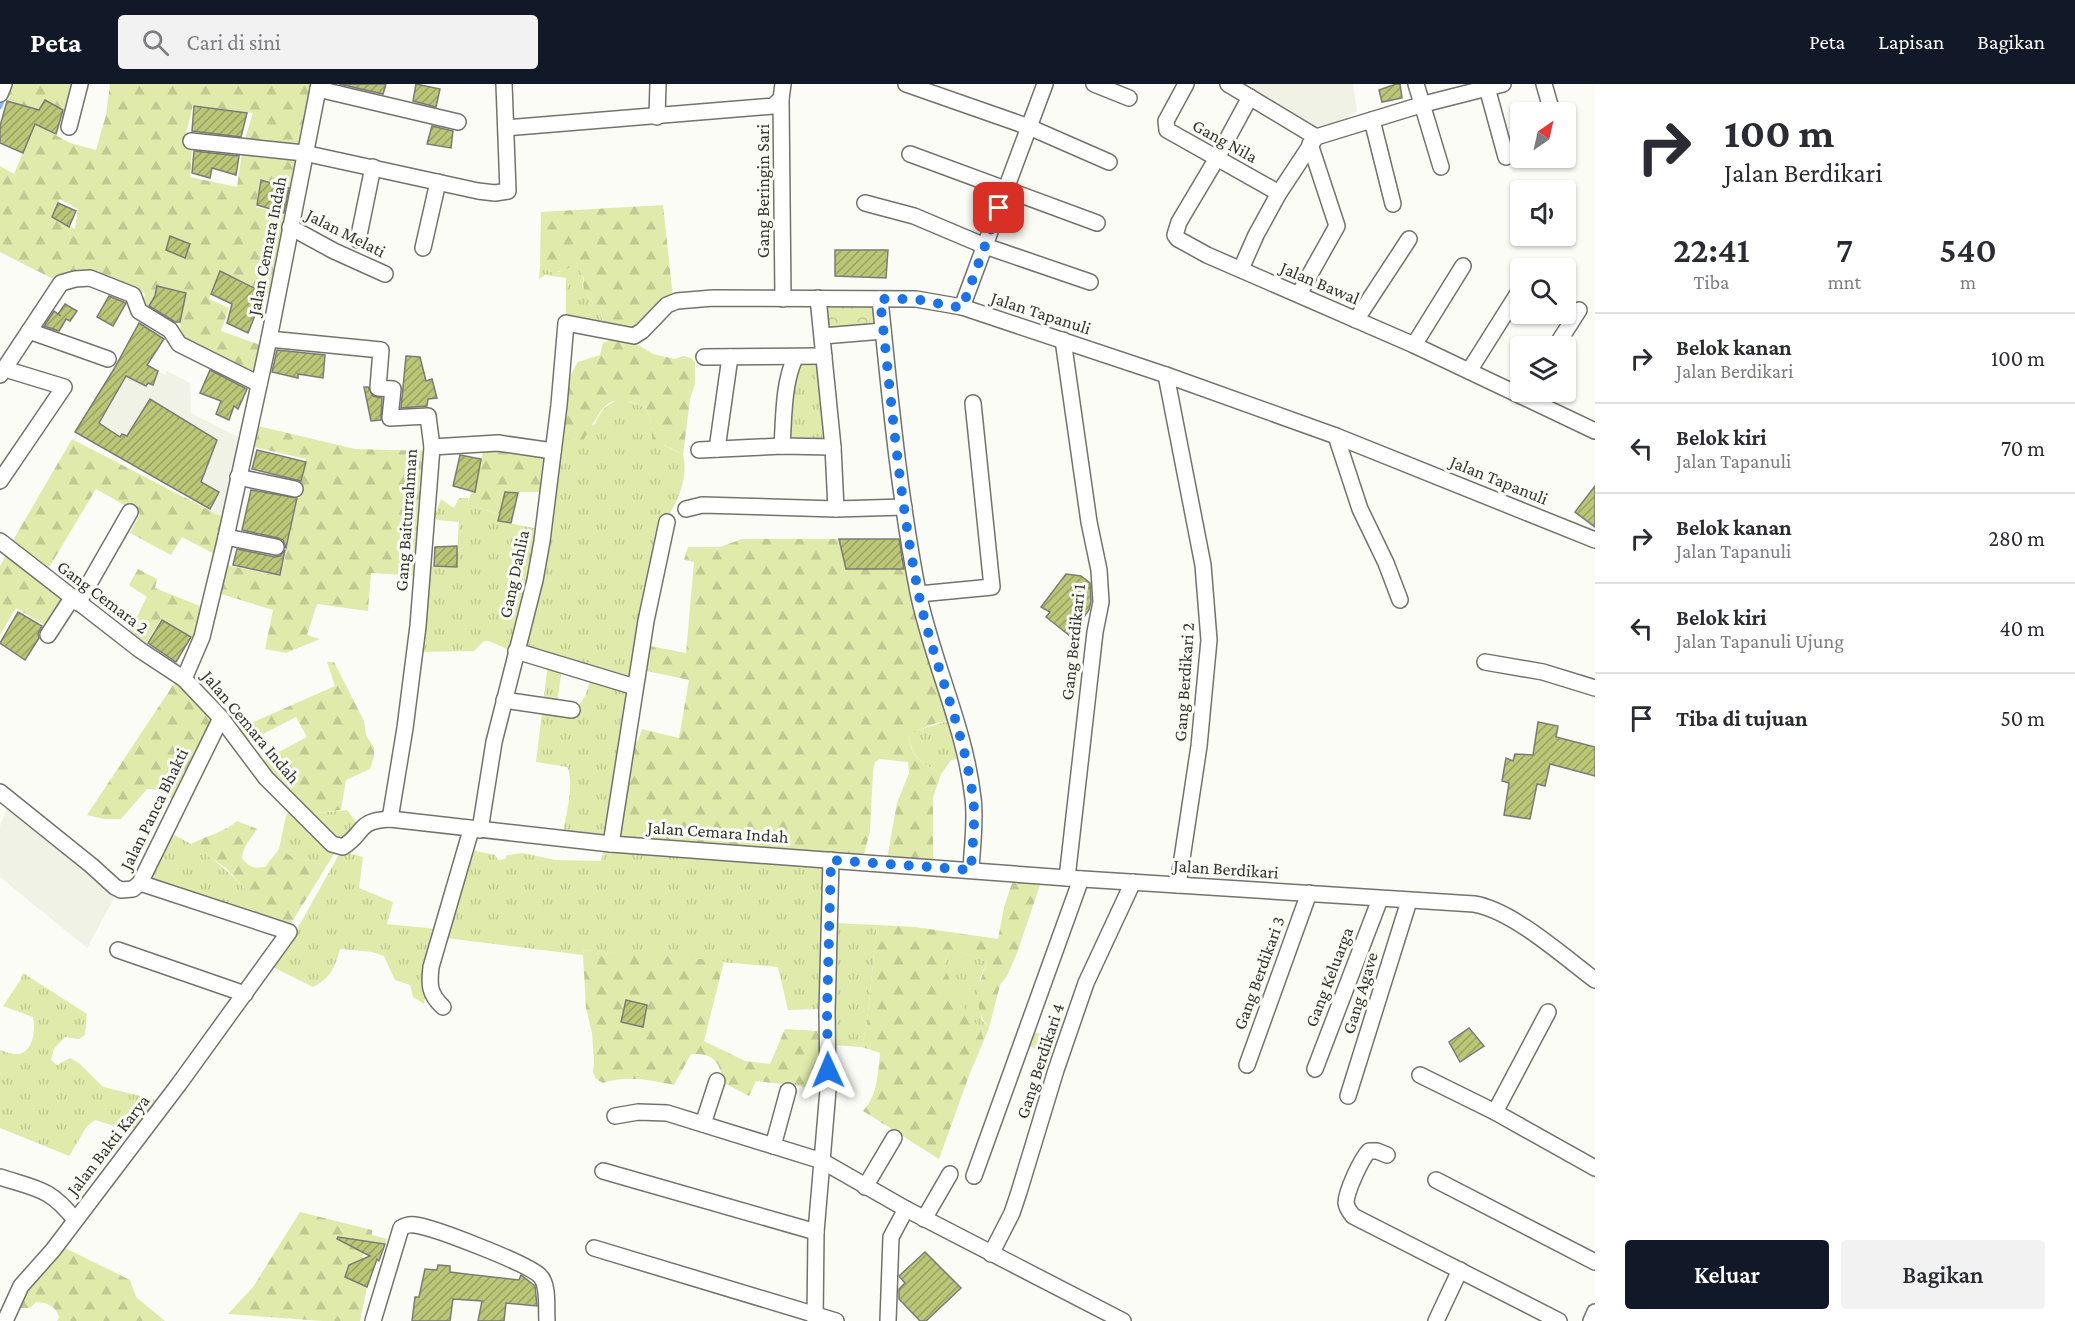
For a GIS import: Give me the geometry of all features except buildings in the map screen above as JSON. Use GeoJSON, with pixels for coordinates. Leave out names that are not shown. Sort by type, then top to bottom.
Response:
{"type":"FeatureCollection","features":[{"type":"Feature","properties":{"kind":"street"},"geometry":{"type":"LineString","coordinates":[[0,94],[4,84]]}},
{"type":"Feature","properties":{"kind":"street"},"geometry":{"type":"LineString","coordinates":[[69,127],[80,84]]}},
{"type":"Feature","properties":{"kind":"street"},"geometry":{"type":"LineString","coordinates":[[191,141],[304,153],[495,193],[508,191],[504,84]]}},
{"type":"Feature","properties":{"kind":"street"},"geometry":{"type":"LineString","coordinates":[[657,117],[658,84]]}},
{"type":"Feature","properties":{"kind":"street"},"geometry":{"type":"LineString","coordinates":[[906,84],[1029,126],[1109,162]]}},
{"type":"Feature","properties":{"kind":"street"},"geometry":{"type":"LineString","coordinates":[[962,308],[1045,84]]}},
{"type":"Feature","properties":{"kind":"street"},"geometry":{"type":"LineString","coordinates":[[1094,84],[1129,98]]}},
{"type":"Feature","properties":{"kind":"street","name":"Gang Nila"},"geometry":{"type":"LineString","coordinates":[[1186,84],[1166,121],[1166,128],[1279,193]]}},
{"type":"Feature","properties":{"kind":"street"},"geometry":{"type":"LineString","coordinates":[[1228,84],[1313,141],[1337,226],[1299,294]]}},
{"type":"Feature","properties":{"kind":"street"},"geometry":{"type":"LineString","coordinates":[[1416,84],[1424,104],[1441,167]]}},
{"type":"Feature","properties":{"kind":"street"},"geometry":{"type":"LineString","coordinates":[[1240,269],[1279,193],[1313,141],[1424,104],[1486,86],[1503,84]]}},
{"type":"Feature","properties":{"kind":"street"},"geometry":{"type":"LineString","coordinates":[[1544,84],[1549,102]]}},
{"type":"Feature","properties":{"kind":"street"},"geometry":{"type":"LineString","coordinates":[[318,86],[458,122]]}},
{"type":"Feature","properties":{"kind":"street","name":"Jalan Cemara Indah"},"geometry":{"type":"LineString","coordinates":[[318,86],[269,339],[226,537],[202,637],[184,679],[221,718],[266,778],[292,806],[340,848],[346,845],[365,824],[390,819],[610,844],[831,860]]}},
{"type":"Feature","properties":{"kind":"street"},"geometry":{"type":"LineString","coordinates":[[1486,86],[1506,157]]}},
{"type":"Feature","properties":{"kind":"street"},"geometry":{"type":"LineString","coordinates":[[506,129],[773,106],[782,91]]}},
{"type":"Feature","properties":{"kind":"street","name":"Gang Beringin Sari"},"geometry":{"type":"LineString","coordinates":[[782,91],[783,299]]}},
{"type":"Feature","properties":{"kind":"street","name":"Jalan Bawal"},"geometry":{"type":"LineString","coordinates":[[1250,97],[1217,159],[1179,222],[1175,235],[1190,246],[1240,269],[1510,388]]}},
{"type":"Feature","properties":{"kind":"street"},"geometry":{"type":"LineString","coordinates":[[1372,120],[1393,204]]}},
{"type":"Feature","properties":{"kind":"street"},"geometry":{"type":"LineString","coordinates":[[910,154],[1097,223]]}},
{"type":"Feature","properties":{"kind":"street"},"geometry":{"type":"LineString","coordinates":[[358,240],[373,167]]}},
{"type":"Feature","properties":{"kind":"street"},"geometry":{"type":"LineString","coordinates":[[423,248],[438,182]]}},
{"type":"Feature","properties":{"kind":"street"},"geometry":{"type":"LineString","coordinates":[[865,203],[914,216],[985,246],[1090,282]]}},
{"type":"Feature","properties":{"kind":"street","name":"Jalan Melati"},"geometry":{"type":"LineString","coordinates":[[290,227],[334,251],[385,274]]}},
{"type":"Feature","properties":{"kind":"street"},"geometry":{"type":"LineString","coordinates":[[1356,320],[1409,239]]}},
{"type":"Feature","properties":{"kind":"street"},"geometry":{"type":"LineString","coordinates":[[1414,345],[1463,266]]}},
{"type":"Feature","properties":{"kind":"street"},"geometry":{"type":"LineString","coordinates":[[0,481],[64,387],[2,372],[61,283],[90,278],[133,295],[139,311],[170,330],[179,344],[259,384]]}},
{"type":"Feature","properties":{"kind":"street","name":"Jalan Tapanuli"},"geometry":{"type":"LineString","coordinates":[[566,322],[632,336],[642,331],[667,305],[677,301],[713,298],[915,299],[962,308],[1166,375],[1336,436],[1595,539]]}},
{"type":"Feature","properties":{"kind":"street"},"geometry":{"type":"LineString","coordinates":[[818,298],[833,447],[836,509]]}},
{"type":"Feature","properties":{"kind":"street"},"geometry":{"type":"LineString","coordinates":[[880,299],[904,507],[919,594],[965,750],[971,780],[974,801],[971,870]]}},
{"type":"Feature","properties":{"kind":"street"},"geometry":{"type":"LineString","coordinates":[[1469,371],[1510,306]]}},
{"type":"Feature","properties":{"kind":"street"},"geometry":{"type":"LineString","coordinates":[[1562,336],[1579,310]]}},
{"type":"Feature","properties":{"kind":"street","name":"Gang Dahlia"},"geometry":{"type":"LineString","coordinates":[[443,1007],[430,989],[431,967],[475,830],[504,700],[535,580],[559,405],[566,322]]}},
{"type":"Feature","properties":{"kind":"street"},"geometry":{"type":"LineString","coordinates":[[29,331],[108,359]]}},
{"type":"Feature","properties":{"kind":"street"},"geometry":{"type":"LineString","coordinates":[[823,336],[883,331]]}},
{"type":"Feature","properties":{"kind":"street","name":"Gang Baiturrahman"},"geometry":{"type":"LineString","coordinates":[[269,339],[381,351],[378,388],[393,389],[390,417],[428,416],[432,447],[418,626],[390,819]]}},
{"type":"Feature","properties":{"kind":"street","name":"Gang Berdikari 1"},"geometry":{"type":"LineString","coordinates":[[974,1176],[1074,878],[1095,632],[1101,602],[1099,570],[1089,522],[1063,340]]}},
{"type":"Feature","properties":{"kind":"street"},"geometry":{"type":"LineString","coordinates":[[704,357],[824,356]]}},
{"type":"Feature","properties":{"kind":"street"},"geometry":{"type":"LineString","coordinates":[[717,449],[730,357]]}},
{"type":"Feature","properties":{"kind":"street"},"geometry":{"type":"LineString","coordinates":[[782,446],[787,386],[790,368],[795,357]]}},
{"type":"Feature","properties":{"kind":"street","name":"Gang Berdikari 2"},"geometry":{"type":"LineString","coordinates":[[1166,375],[1203,564],[1209,640],[1199,747],[1178,885]]}},
{"type":"Feature","properties":{"kind":"street","name":"Jalan Bawal"},"geometry":{"type":"LineString","coordinates":[[1541,402],[1595,430]]}},
{"type":"Feature","properties":{"kind":"street"},"geometry":{"type":"LineString","coordinates":[[919,594],[992,587],[973,403]]}},
{"type":"Feature","properties":{"kind":"street"},"geometry":{"type":"LineString","coordinates":[[1336,436],[1360,509],[1401,600]]}},
{"type":"Feature","properties":{"kind":"street"},"geometry":{"type":"LineString","coordinates":[[432,447],[498,443],[553,451]]}},
{"type":"Feature","properties":{"kind":"street"},"geometry":{"type":"LineString","coordinates":[[699,450],[782,446],[833,447]]}},
{"type":"Feature","properties":{"kind":"street"},"geometry":{"type":"LineString","coordinates":[[238,477],[295,489]]}},
{"type":"Feature","properties":{"kind":"street"},"geometry":{"type":"LineString","coordinates":[[686,509],[705,505],[836,509],[904,507]]}},
{"type":"Feature","properties":{"kind":"street"},"geometry":{"type":"LineString","coordinates":[[48,635],[75,601],[130,512]]}},
{"type":"Feature","properties":{"kind":"street"},"geometry":{"type":"LineString","coordinates":[[610,844],[646,621],[667,522]]}},
{"type":"Feature","properties":{"kind":"street"},"geometry":{"type":"LineString","coordinates":[[226,537],[276,547]]}},
{"type":"Feature","properties":{"kind":"street","name":"Gang Cemara 2"},"geometry":{"type":"LineString","coordinates":[[0,541],[140,650],[184,679]]}},
{"type":"Feature","properties":{"kind":"street"},"geometry":{"type":"LineString","coordinates":[[516,651],[635,687]]}},
{"type":"Feature","properties":{"kind":"street"},"geometry":{"type":"LineString","coordinates":[[1485,662],[1543,672],[1595,688]]}},
{"type":"Feature","properties":{"kind":"street"},"geometry":{"type":"LineString","coordinates":[[504,700],[572,710]]}},
{"type":"Feature","properties":{"kind":"street","name":"Jalan Panca Bhakti"},"geometry":{"type":"LineString","coordinates":[[1,796],[92,866],[115,887],[134,889],[140,883],[221,718]]}},
{"type":"Feature","properties":{"kind":"street"},"geometry":{"type":"LineString","coordinates":[[815,1318],[816,1232],[822,1138],[828,1090],[827,1012],[831,860]]}},
{"type":"Feature","properties":{"kind":"street","name":"Jalan Berdikari"},"geometry":{"type":"LineString","coordinates":[[831,860],[1474,904],[1496,910],[1517,922],[1595,980]]}},
{"type":"Feature","properties":{"kind":"street","name":"Gang Berdikari 4"},"geometry":{"type":"LineString","coordinates":[[991,1254],[1019,1192],[1056,1070],[1086,983],[1133,882]]}},
{"type":"Feature","properties":{"kind":"street","name":"Jalan Bakti Karya"},"geometry":{"type":"LineString","coordinates":[[5,1321],[21,1286],[53,1250],[289,932],[140,883]]}},
{"type":"Feature","properties":{"kind":"street","name":"Gang Berdikari 3"},"geometry":{"type":"LineString","coordinates":[[1247,1065],[1309,893]]}},
{"type":"Feature","properties":{"kind":"street","name":"Gang Keluarga"},"geometry":{"type":"LineString","coordinates":[[1316,1069],[1380,898]]}},
{"type":"Feature","properties":{"kind":"street","name":"Gang Agave"},"geometry":{"type":"LineString","coordinates":[[1348,1096],[1409,901]]}},
{"type":"Feature","properties":{"kind":"street"},"geometry":{"type":"LineString","coordinates":[[118,950],[245,994]]}},
{"type":"Feature","properties":{"kind":"street"},"geometry":{"type":"LineString","coordinates":[[1495,1112],[1548,1012]]}},
{"type":"Feature","properties":{"kind":"street"},"geometry":{"type":"LineString","coordinates":[[1420,1075],[1495,1112],[1595,1168]]}},
{"type":"Feature","properties":{"kind":"street"},"geometry":{"type":"LineString","coordinates":[[703,1124],[717,1081]]}},
{"type":"Feature","properties":{"kind":"street"},"geometry":{"type":"LineString","coordinates":[[773,1146],[788,1091]]}},
{"type":"Feature","properties":{"kind":"street"},"geometry":{"type":"LineString","coordinates":[[615,1116],[638,1112],[667,1113],[822,1161],[924,1219],[1123,1321]]}},
{"type":"Feature","properties":{"kind":"street"},"geometry":{"type":"LineString","coordinates":[[865,1187],[894,1138]]}},
{"type":"Feature","properties":{"kind":"street"},"geometry":{"type":"LineString","coordinates":[[1387,1155],[1373,1150],[1365,1155],[1347,1194],[1348,1210],[1353,1216],[1559,1321]]}},
{"type":"Feature","properties":{"kind":"street"},"geometry":{"type":"LineString","coordinates":[[603,1171],[816,1232]]}},
{"type":"Feature","properties":{"kind":"street"},"geometry":{"type":"LineString","coordinates":[[924,1219],[950,1174]]}},
{"type":"Feature","properties":{"kind":"street"},"geometry":{"type":"LineString","coordinates":[[0,1177],[47,1192],[62,1204],[75,1220]]}},
{"type":"Feature","properties":{"kind":"street"},"geometry":{"type":"LineString","coordinates":[[1436,1180],[1595,1262]]}},
{"type":"Feature","properties":{"kind":"street"},"geometry":{"type":"LineString","coordinates":[[888,1321],[891,1237],[906,1209]]}},
{"type":"Feature","properties":{"kind":"street"},"geometry":{"type":"LineString","coordinates":[[373,1321],[401,1228],[407,1225],[416,1225],[469,1243],[532,1269],[544,1282],[547,1321]]}},
{"type":"Feature","properties":{"kind":"street"},"geometry":{"type":"LineString","coordinates":[[594,1248],[815,1318],[836,1321]]}},
{"type":"Feature","properties":{"kind":"street"},"geometry":{"type":"LineString","coordinates":[[1436,1321],[1460,1270]]}},
{"type":"Feature","properties":{"kind":"street"},"geometry":{"type":"LineString","coordinates":[[1591,1321],[1595,1312]]}},
{"type":"Feature","properties":{"kind":"shaded area"},"geometry":{"type":"Polygon","coordinates":[[[1239,84],[1353,84],[1357,111],[1344,120],[1308,129],[1239,84]]]}},
{"type":"Feature","properties":{"kind":"shaded area"},"geometry":{"type":"Polygon","coordinates":[[[124,350],[165,375],[167,371],[190,383],[191,413],[238,437],[224,518],[75,432],[124,350]]]}},
{"type":"Feature","properties":{"kind":"shaded area"},"geometry":{"type":"Polygon","coordinates":[[[8,806],[117,893],[87,948],[0,877],[0,826],[8,806]]]}},
{"type":"Feature","properties":{"kind":"green space"},"geometry":{"type":"Polygon","coordinates":[[[11,84],[76,84],[66,117],[61,118],[64,111],[45,100],[39,110],[4,99],[11,84]]]}},
{"type":"Feature","properties":{"kind":"green space"},"geometry":{"type":"Polygon","coordinates":[[[110,84],[316,84],[302,148],[243,145],[253,113],[193,105],[184,142],[184,145],[192,148],[190,177],[237,187],[242,153],[300,157],[295,189],[260,178],[256,207],[289,216],[272,296],[220,271],[209,299],[229,308],[221,331],[263,346],[257,380],[182,340],[180,322],[185,293],[157,286],[155,296],[146,311],[142,309],[145,294],[139,289],[133,295],[114,286],[61,283],[0,252],[0,166],[14,174],[35,124],[70,143],[96,150],[106,115],[110,84]],[[60,199],[52,217],[75,229],[78,209],[60,199]]]}},
{"type":"Feature","properties":{"kind":"green space"},"geometry":{"type":"Polygon","coordinates":[[[663,205],[673,297],[637,330],[602,327],[600,312],[585,292],[584,278],[576,265],[555,273],[549,272],[540,265],[541,212],[663,205]]]}},
{"type":"Feature","properties":{"kind":"green space"},"geometry":{"type":"Polygon","coordinates":[[[573,264],[582,275],[582,286],[587,295],[598,306],[602,316],[602,327],[566,315],[566,278],[545,275],[539,279],[540,265],[559,272],[573,264]]]}},
{"type":"Feature","properties":{"kind":"green space"},"geometry":{"type":"Polygon","coordinates":[[[876,303],[877,328],[827,332],[826,304],[876,303]]]}},
{"type":"Feature","properties":{"kind":"green space"},"geometry":{"type":"Polygon","coordinates":[[[615,338],[640,346],[653,354],[675,359],[683,356],[695,362],[695,384],[690,399],[683,455],[665,445],[659,449],[653,445],[650,417],[645,407],[631,402],[612,402],[605,406],[582,442],[560,438],[565,398],[573,371],[578,362],[600,355],[603,343],[615,338]]]}},
{"type":"Feature","properties":{"kind":"green space"},"geometry":{"type":"Polygon","coordinates":[[[821,362],[828,439],[786,440],[797,364],[821,362]]]}},
{"type":"Feature","properties":{"kind":"green space"},"geometry":{"type":"Polygon","coordinates":[[[621,399],[645,407],[650,417],[653,439],[683,455],[684,463],[681,490],[664,522],[637,678],[522,646],[560,438],[595,424],[605,408],[621,399]]]}},
{"type":"Feature","properties":{"kind":"green space"},"geometry":{"type":"Polygon","coordinates":[[[250,424],[355,449],[430,451],[419,576],[371,573],[368,611],[317,604],[307,635],[320,639],[286,653],[265,649],[273,610],[218,593],[225,565],[281,576],[306,459],[245,445],[250,424]]]}},
{"type":"Feature","properties":{"kind":"green space"},"geometry":{"type":"Polygon","coordinates":[[[72,439],[226,519],[218,556],[182,537],[171,555],[130,533],[140,514],[96,489],[47,571],[12,542],[72,439]]]}},
{"type":"Feature","properties":{"kind":"green space"},"geometry":{"type":"Polygon","coordinates":[[[485,446],[549,453],[544,492],[505,492],[500,514],[467,505],[472,491],[475,492],[485,446]]]}},
{"type":"Feature","properties":{"kind":"green space"},"geometry":{"type":"Polygon","coordinates":[[[459,498],[469,498],[467,505],[500,514],[498,521],[539,529],[512,651],[484,641],[474,651],[418,652],[426,566],[456,567],[459,522],[437,520],[435,516],[441,499],[454,508],[459,498]]]}},
{"type":"Feature","properties":{"kind":"green space"},"geometry":{"type":"Polygon","coordinates":[[[742,539],[839,539],[847,569],[907,569],[951,720],[933,724],[909,734],[912,749],[918,758],[941,774],[933,798],[933,860],[887,859],[897,803],[909,773],[908,762],[880,759],[875,762],[873,771],[870,831],[863,858],[615,837],[629,743],[638,741],[642,729],[679,738],[689,680],[642,670],[645,645],[686,653],[694,562],[684,560],[688,547],[720,547],[742,539]]]}},
{"type":"Feature","properties":{"kind":"green space"},"geometry":{"type":"Polygon","coordinates":[[[7,554],[67,599],[46,626],[16,608],[0,635],[0,566],[7,554]]]}},
{"type":"Feature","properties":{"kind":"green space"},"geometry":{"type":"Polygon","coordinates":[[[138,569],[157,579],[155,588],[205,608],[197,640],[161,619],[144,646],[128,634],[147,597],[129,585],[138,569]]]}},
{"type":"Feature","properties":{"kind":"green space"},"geometry":{"type":"Polygon","coordinates":[[[327,662],[334,662],[364,721],[366,735],[374,748],[374,757],[370,769],[346,780],[341,810],[311,814],[282,786],[262,761],[307,737],[296,717],[246,743],[235,730],[335,686],[327,662]]]}},
{"type":"Feature","properties":{"kind":"green space"},"geometry":{"type":"Polygon","coordinates":[[[548,663],[562,668],[557,704],[577,709],[586,694],[591,678],[628,692],[606,838],[563,832],[570,790],[567,767],[536,762],[548,663]]]}},
{"type":"Feature","properties":{"kind":"green space"},"geometry":{"type":"Polygon","coordinates":[[[177,679],[215,719],[175,800],[153,789],[147,789],[121,819],[104,819],[87,815],[177,679]]]}},
{"type":"Feature","properties":{"kind":"green space"},"geometry":{"type":"Polygon","coordinates":[[[951,720],[964,758],[951,760],[941,774],[918,758],[912,748],[909,733],[951,720]]]}},
{"type":"Feature","properties":{"kind":"green space"},"geometry":{"type":"Polygon","coordinates":[[[291,808],[337,849],[326,867],[312,860],[300,861],[279,849],[286,816],[291,808]]]}},
{"type":"Feature","properties":{"kind":"green space"},"geometry":{"type":"Polygon","coordinates":[[[347,810],[358,824],[341,838],[334,835],[311,814],[347,810]]]}},
{"type":"Feature","properties":{"kind":"green space"},"geometry":{"type":"Polygon","coordinates":[[[237,821],[257,829],[246,846],[242,858],[249,866],[265,867],[279,849],[300,861],[312,860],[326,867],[290,925],[270,920],[241,908],[245,901],[246,890],[226,868],[191,844],[237,821]]]}},
{"type":"Feature","properties":{"kind":"green space"},"geometry":{"type":"Polygon","coordinates":[[[170,833],[211,858],[246,890],[246,901],[241,908],[231,907],[164,882],[148,880],[170,833]]]}},
{"type":"Feature","properties":{"kind":"green space"},"geometry":{"type":"Polygon","coordinates":[[[604,848],[825,868],[821,1009],[788,1010],[778,967],[584,950],[583,955],[446,938],[471,850],[495,855],[498,860],[505,859],[507,855],[523,853],[555,860],[601,861],[604,848]]]}},
{"type":"Feature","properties":{"kind":"green space"},"geometry":{"type":"Polygon","coordinates":[[[341,851],[363,857],[359,888],[393,902],[387,924],[437,929],[424,1004],[413,997],[410,985],[395,980],[384,956],[372,952],[340,949],[331,971],[324,980],[313,987],[271,966],[292,938],[341,851]]]}},
{"type":"Feature","properties":{"kind":"green space"},"geometry":{"type":"Polygon","coordinates":[[[1013,880],[1040,885],[1017,953],[1007,976],[1000,985],[989,1028],[980,1012],[978,996],[987,962],[961,952],[949,952],[943,965],[960,1002],[980,1029],[984,1040],[939,1159],[863,1111],[872,1098],[878,1076],[880,1053],[862,1047],[867,1022],[877,925],[915,927],[998,939],[1004,907],[1013,880]]]}},
{"type":"Feature","properties":{"kind":"green space"},"geometry":{"type":"Polygon","coordinates":[[[834,923],[877,925],[867,1022],[862,1047],[831,1045],[834,923]]]}},
{"type":"Feature","properties":{"kind":"green space"},"geometry":{"type":"Polygon","coordinates":[[[584,950],[724,961],[704,1041],[745,1061],[770,1064],[785,1029],[820,1031],[823,1093],[800,1086],[756,1081],[749,1096],[724,1083],[715,1060],[699,1054],[691,1054],[674,1085],[630,1079],[603,1083],[596,1079],[593,1072],[592,1033],[586,1008],[584,950]]]}},
{"type":"Feature","properties":{"kind":"green space"},"geometry":{"type":"Polygon","coordinates":[[[949,952],[961,952],[987,962],[980,978],[981,1019],[989,1028],[984,1040],[958,999],[943,965],[949,952]]]}},
{"type":"Feature","properties":{"kind":"green space"},"geometry":{"type":"Polygon","coordinates":[[[23,973],[87,1014],[85,1035],[79,1039],[65,1037],[54,1049],[51,1060],[57,1065],[70,1058],[79,1063],[103,1087],[157,1100],[136,1128],[124,1129],[95,1120],[87,1126],[69,1156],[0,1128],[0,1050],[12,1054],[25,1051],[32,1041],[34,1029],[33,1017],[3,1006],[23,973]]]}},
{"type":"Feature","properties":{"kind":"green space"},"geometry":{"type":"Polygon","coordinates":[[[1032,1031],[1060,1042],[1055,1057],[1027,1045],[1032,1031]]]}},
{"type":"Feature","properties":{"kind":"green space"},"geometry":{"type":"Polygon","coordinates":[[[300,1212],[372,1230],[372,1235],[387,1239],[385,1244],[354,1240],[363,1252],[363,1258],[375,1259],[346,1277],[367,1287],[360,1321],[323,1321],[228,1314],[253,1287],[300,1212]]]}},
{"type":"Feature","properties":{"kind":"green space"},"geometry":{"type":"Polygon","coordinates":[[[61,1246],[130,1280],[136,1297],[165,1321],[57,1321],[59,1317],[57,1313],[47,1304],[36,1302],[30,1308],[16,1308],[33,1279],[61,1246]]]}},
{"type":"Feature","properties":{"kind":"waterway"},"geometry":{"type":"LineString","coordinates":[[0,107],[3,98]]}},
{"type":"Feature","properties":{"kind":"route"},"geometry":{"type":"LineString","coordinates":[[828,1070],[827,1012],[831,860],[971,870],[974,801],[971,780],[965,750],[919,594],[904,507],[880,299],[915,299],[962,308],[999,208]]}}]}
